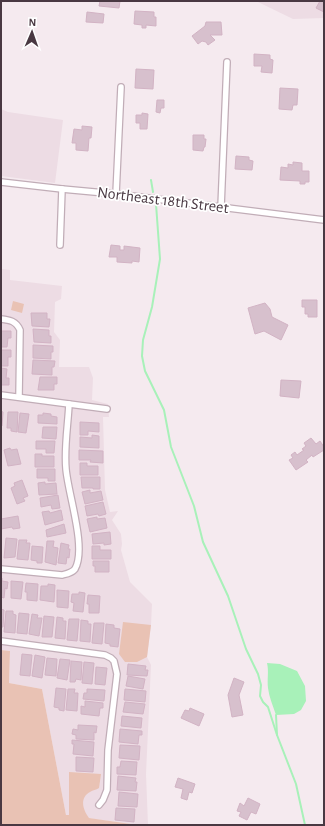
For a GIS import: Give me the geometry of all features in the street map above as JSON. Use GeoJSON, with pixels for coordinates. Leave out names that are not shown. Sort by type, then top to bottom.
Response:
{"type":"FeatureCollection","features":[{"type":"Feature","properties":{"kind":"street"},"geometry":{"type":"LineString","coordinates":[[221,206],[227,62]]}},
{"type":"Feature","properties":{"kind":"street"},"geometry":{"type":"LineString","coordinates":[[116,194],[121,88]]}},
{"type":"Feature","properties":{"kind":"street","name":"Northeast 18th Street"},"geometry":{"type":"LineString","coordinates":[[1,182],[221,206],[324,220]]}},
{"type":"Feature","properties":{"kind":"street"},"geometry":{"type":"LineString","coordinates":[[60,246],[62,189]]}},
{"type":"Feature","properties":{"kind":"street"},"geometry":{"type":"LineString","coordinates":[[1,319],[11,320],[18,326],[21,334],[19,397]]}},
{"type":"Feature","properties":{"kind":"street"},"geometry":{"type":"LineString","coordinates":[[1,395],[107,409]]}},
{"type":"Feature","properties":{"kind":"street"},"geometry":{"type":"LineString","coordinates":[[1,568],[62,575],[69,574],[75,570],[78,558],[79,542],[67,483],[66,467],[69,404]]}},
{"type":"Feature","properties":{"kind":"street"},"geometry":{"type":"LineString","coordinates":[[1,641],[105,655],[114,661],[117,674],[108,750],[107,790],[103,800],[98,805]]}},
{"type":"Feature","properties":{"kind":"shaded area"},"geometry":{"type":"Polygon","coordinates":[[[184,1],[324,1],[324,18],[293,19],[258,2],[184,1]]]}},
{"type":"Feature","properties":{"kind":"shaded area"},"geometry":{"type":"Polygon","coordinates":[[[1,109],[8,112],[63,120],[55,183],[1,176],[1,109]]]}},
{"type":"Feature","properties":{"kind":"shaded area"},"geometry":{"type":"Polygon","coordinates":[[[1,269],[10,270],[10,280],[62,286],[61,299],[55,302],[54,332],[60,340],[59,367],[89,367],[93,378],[92,400],[108,404],[109,417],[103,417],[105,490],[110,512],[118,511],[112,520],[121,534],[121,550],[130,582],[152,604],[147,657],[151,665],[146,774],[148,825],[138,825],[66,815],[42,689],[9,683],[10,651],[1,650],[1,269]]]}},
{"type":"Feature","properties":{"kind":"shaded area"},"geometry":{"type":"Polygon","coordinates":[[[13,301],[24,304],[22,313],[11,310],[13,301]]]}},
{"type":"Feature","properties":{"kind":"shaded area"},"geometry":{"type":"Polygon","coordinates":[[[123,622],[151,625],[147,657],[137,662],[125,662],[119,654],[123,622]]]}},
{"type":"Feature","properties":{"kind":"shaded area"},"geometry":{"type":"Polygon","coordinates":[[[1,650],[10,651],[9,683],[42,689],[66,815],[69,815],[69,772],[101,774],[99,788],[91,791],[84,797],[83,804],[89,818],[138,825],[1,825],[1,650]]]}},
{"type":"Feature","properties":{"kind":"shaded area"},"geometry":{"type":"Polygon","coordinates":[[[267,663],[280,664],[297,671],[305,686],[306,701],[301,710],[294,714],[276,715],[270,698],[267,663]]]}},
{"type":"Feature","properties":{"kind":"building"},"geometry":{"type":"Polygon","coordinates":[[[100,1],[120,1],[119,8],[99,6],[100,1]]]}},
{"type":"Feature","properties":{"kind":"building"},"geometry":{"type":"Polygon","coordinates":[[[320,1],[324,1],[324,12],[316,8],[320,1]]]}},
{"type":"Feature","properties":{"kind":"building"},"geometry":{"type":"Polygon","coordinates":[[[135,11],[154,12],[154,17],[156,17],[156,26],[146,25],[146,28],[142,28],[142,25],[134,24],[135,11]]]}},
{"type":"Feature","properties":{"kind":"building"},"geometry":{"type":"Polygon","coordinates":[[[87,12],[104,14],[103,23],[86,22],[87,12]]]}},
{"type":"Feature","properties":{"kind":"building"},"geometry":{"type":"Polygon","coordinates":[[[206,22],[221,22],[222,35],[210,35],[215,40],[208,45],[206,42],[202,41],[198,44],[192,36],[205,26],[206,22]]]}},
{"type":"Feature","properties":{"kind":"building"},"geometry":{"type":"Polygon","coordinates":[[[254,54],[270,55],[270,59],[273,60],[272,73],[261,72],[262,66],[254,66],[254,54]]]}},
{"type":"Feature","properties":{"kind":"building"},"geometry":{"type":"Polygon","coordinates":[[[136,69],[154,70],[153,89],[135,88],[136,69]]]}},
{"type":"Feature","properties":{"kind":"building"},"geometry":{"type":"Polygon","coordinates":[[[280,88],[298,89],[297,105],[293,105],[292,110],[279,109],[280,88]]]}},
{"type":"Feature","properties":{"kind":"building"},"geometry":{"type":"Polygon","coordinates":[[[157,100],[164,100],[164,108],[161,108],[160,113],[156,112],[157,100]]]}},
{"type":"Feature","properties":{"kind":"building"},"geometry":{"type":"Polygon","coordinates":[[[142,113],[148,114],[147,129],[140,129],[140,123],[136,123],[136,115],[142,115],[142,113]]]}},
{"type":"Feature","properties":{"kind":"building"},"geometry":{"type":"Polygon","coordinates":[[[82,126],[92,127],[88,151],[76,150],[76,143],[72,143],[74,129],[82,130],[82,126]]]}},
{"type":"Feature","properties":{"kind":"building"},"geometry":{"type":"Polygon","coordinates":[[[193,135],[204,135],[204,139],[206,139],[203,151],[193,150],[193,135]]]}},
{"type":"Feature","properties":{"kind":"building"},"geometry":{"type":"Polygon","coordinates":[[[236,156],[249,157],[249,160],[253,161],[252,170],[235,169],[236,156]]]}},
{"type":"Feature","properties":{"kind":"building"},"geometry":{"type":"Polygon","coordinates":[[[293,162],[302,163],[302,171],[309,171],[309,182],[300,184],[300,181],[280,180],[281,167],[288,168],[288,164],[293,165],[293,162]]]}},
{"type":"Feature","properties":{"kind":"building"},"geometry":{"type":"Polygon","coordinates":[[[111,245],[120,246],[120,250],[124,250],[124,246],[140,248],[139,262],[117,262],[117,257],[109,257],[111,245]]]}},
{"type":"Feature","properties":{"kind":"building"},"geometry":{"type":"Polygon","coordinates":[[[302,300],[317,300],[317,317],[308,317],[308,314],[305,314],[305,307],[302,307],[302,300]]]}},
{"type":"Feature","properties":{"kind":"building"},"geometry":{"type":"Polygon","coordinates":[[[265,303],[270,309],[272,317],[288,325],[281,340],[264,331],[255,334],[248,308],[265,303]]]}},
{"type":"Feature","properties":{"kind":"building"},"geometry":{"type":"Polygon","coordinates":[[[31,313],[47,313],[47,319],[50,319],[49,327],[32,326],[31,313]]]}},
{"type":"Feature","properties":{"kind":"building"},"geometry":{"type":"Polygon","coordinates":[[[33,329],[49,330],[51,343],[34,342],[33,329]]]}},
{"type":"Feature","properties":{"kind":"building"},"geometry":{"type":"Polygon","coordinates":[[[1,331],[11,331],[11,338],[8,338],[7,347],[1,347],[1,331]]]}},
{"type":"Feature","properties":{"kind":"building"},"geometry":{"type":"Polygon","coordinates":[[[33,345],[53,346],[51,359],[33,358],[33,345]]]}},
{"type":"Feature","properties":{"kind":"building"},"geometry":{"type":"Polygon","coordinates":[[[1,350],[11,350],[11,357],[8,357],[8,366],[1,366],[1,350]]]}},
{"type":"Feature","properties":{"kind":"building"},"geometry":{"type":"Polygon","coordinates":[[[33,360],[55,361],[54,367],[52,367],[52,375],[32,374],[33,360]]]}},
{"type":"Feature","properties":{"kind":"building"},"geometry":{"type":"Polygon","coordinates":[[[1,368],[7,369],[6,378],[9,378],[9,385],[1,385],[1,368]]]}},
{"type":"Feature","properties":{"kind":"building"},"geometry":{"type":"Polygon","coordinates":[[[40,377],[57,377],[57,384],[54,384],[54,390],[38,390],[40,377]]]}},
{"type":"Feature","properties":{"kind":"building"},"geometry":{"type":"Polygon","coordinates":[[[281,380],[301,381],[299,398],[280,396],[281,380]]]}},
{"type":"Feature","properties":{"kind":"building"},"geometry":{"type":"Polygon","coordinates":[[[1,411],[3,412],[2,426],[1,426],[1,411]]]}},
{"type":"Feature","properties":{"kind":"building"},"geometry":{"type":"Polygon","coordinates":[[[8,412],[18,412],[17,432],[11,431],[11,428],[7,428],[8,412]]]}},
{"type":"Feature","properties":{"kind":"building"},"geometry":{"type":"Polygon","coordinates":[[[20,413],[29,414],[26,433],[18,432],[20,413]]]}},
{"type":"Feature","properties":{"kind":"building"},"geometry":{"type":"Polygon","coordinates":[[[43,413],[51,414],[51,416],[57,417],[57,424],[38,423],[38,415],[43,415],[43,413]]]}},
{"type":"Feature","properties":{"kind":"building"},"geometry":{"type":"Polygon","coordinates":[[[80,422],[99,423],[99,432],[88,431],[88,435],[80,435],[80,422]]]}},
{"type":"Feature","properties":{"kind":"building"},"geometry":{"type":"Polygon","coordinates":[[[43,427],[57,427],[56,439],[42,438],[43,427]]]}},
{"type":"Feature","properties":{"kind":"building"},"geometry":{"type":"Polygon","coordinates":[[[92,435],[99,436],[99,448],[80,447],[80,437],[92,438],[92,435]]]}},
{"type":"Feature","properties":{"kind":"building"},"geometry":{"type":"Polygon","coordinates":[[[311,438],[316,444],[320,441],[324,447],[324,450],[313,457],[312,455],[306,460],[308,462],[296,470],[289,460],[293,458],[291,455],[295,452],[297,455],[304,450],[302,449],[306,446],[304,443],[311,438]]]}},
{"type":"Feature","properties":{"kind":"building"},"geometry":{"type":"Polygon","coordinates":[[[36,441],[55,441],[54,453],[46,453],[46,449],[36,449],[36,441]]]}},
{"type":"Feature","properties":{"kind":"building"},"geometry":{"type":"Polygon","coordinates":[[[10,448],[11,450],[17,449],[21,464],[8,466],[4,450],[10,448]]]}},
{"type":"Feature","properties":{"kind":"building"},"geometry":{"type":"Polygon","coordinates":[[[79,450],[103,451],[103,463],[90,462],[91,460],[79,460],[79,450]]]}},
{"type":"Feature","properties":{"kind":"building"},"geometry":{"type":"Polygon","coordinates":[[[35,454],[42,454],[42,456],[54,456],[54,467],[35,467],[35,454]]]}},
{"type":"Feature","properties":{"kind":"building"},"geometry":{"type":"Polygon","coordinates":[[[80,463],[87,463],[87,466],[98,466],[98,475],[80,475],[80,463]]]}},
{"type":"Feature","properties":{"kind":"building"},"geometry":{"type":"Polygon","coordinates":[[[37,469],[55,469],[55,481],[48,481],[48,478],[37,478],[37,469]]]}},
{"type":"Feature","properties":{"kind":"building"},"geometry":{"type":"Polygon","coordinates":[[[81,477],[100,477],[100,489],[82,488],[81,477]]]}},
{"type":"Feature","properties":{"kind":"building"},"geometry":{"type":"Polygon","coordinates":[[[22,480],[28,496],[23,498],[25,501],[17,504],[11,488],[15,486],[14,483],[22,480]]]}},
{"type":"Feature","properties":{"kind":"building"},"geometry":{"type":"Polygon","coordinates":[[[45,482],[45,484],[56,483],[57,494],[39,495],[38,483],[45,482]]]}},
{"type":"Feature","properties":{"kind":"building"},"geometry":{"type":"Polygon","coordinates":[[[90,490],[90,493],[101,491],[103,500],[85,504],[82,492],[90,490]]]}},
{"type":"Feature","properties":{"kind":"building"},"geometry":{"type":"Polygon","coordinates":[[[58,495],[60,508],[52,509],[51,505],[41,507],[40,498],[58,495]]]}},
{"type":"Feature","properties":{"kind":"building"},"geometry":{"type":"Polygon","coordinates":[[[103,502],[106,514],[99,516],[98,514],[87,516],[85,506],[103,502]]]}},
{"type":"Feature","properties":{"kind":"building"},"geometry":{"type":"Polygon","coordinates":[[[61,510],[63,520],[45,525],[42,512],[49,511],[50,513],[61,510]]]}},
{"type":"Feature","properties":{"kind":"building"},"geometry":{"type":"Polygon","coordinates":[[[18,516],[20,528],[13,529],[12,527],[1,529],[1,519],[18,516]]]}},
{"type":"Feature","properties":{"kind":"building"},"geometry":{"type":"Polygon","coordinates":[[[97,517],[97,519],[105,518],[107,528],[90,532],[87,519],[97,517]]]}},
{"type":"Feature","properties":{"kind":"building"},"geometry":{"type":"Polygon","coordinates":[[[64,524],[66,533],[47,537],[46,530],[64,524]]]}},
{"type":"Feature","properties":{"kind":"building"},"geometry":{"type":"Polygon","coordinates":[[[110,532],[111,544],[93,544],[92,534],[110,532]]]}},
{"type":"Feature","properties":{"kind":"building"},"geometry":{"type":"Polygon","coordinates":[[[6,538],[17,539],[15,557],[4,558],[6,538]]]}},
{"type":"Feature","properties":{"kind":"building"},"geometry":{"type":"Polygon","coordinates":[[[19,540],[27,540],[26,543],[30,543],[28,560],[17,559],[19,540]]]}},
{"type":"Feature","properties":{"kind":"building"},"geometry":{"type":"Polygon","coordinates":[[[47,541],[54,541],[53,547],[58,548],[56,565],[45,562],[47,541]]]}},
{"type":"Feature","properties":{"kind":"building"},"geometry":{"type":"Polygon","coordinates":[[[61,543],[69,545],[68,549],[70,549],[69,558],[67,557],[66,564],[58,563],[61,543]]]}},
{"type":"Feature","properties":{"kind":"building"},"geometry":{"type":"Polygon","coordinates":[[[32,546],[43,547],[42,563],[37,563],[37,561],[31,560],[32,546]]]}},
{"type":"Feature","properties":{"kind":"building"},"geometry":{"type":"Polygon","coordinates":[[[92,546],[100,546],[100,550],[111,550],[111,559],[92,559],[92,546]]]}},
{"type":"Feature","properties":{"kind":"building"},"geometry":{"type":"Polygon","coordinates":[[[93,561],[109,561],[109,572],[95,572],[93,561]]]}},
{"type":"Feature","properties":{"kind":"building"},"geometry":{"type":"Polygon","coordinates":[[[1,578],[2,581],[8,582],[7,589],[5,588],[4,598],[1,597],[1,578]]]}},
{"type":"Feature","properties":{"kind":"building"},"geometry":{"type":"Polygon","coordinates":[[[11,581],[23,582],[21,599],[11,598],[11,581]]]}},
{"type":"Feature","properties":{"kind":"building"},"geometry":{"type":"Polygon","coordinates":[[[26,583],[38,584],[37,601],[27,600],[27,592],[25,592],[26,583]]]}},
{"type":"Feature","properties":{"kind":"building"},"geometry":{"type":"Polygon","coordinates":[[[48,584],[55,585],[54,602],[40,600],[41,586],[48,586],[48,584]]]}},
{"type":"Feature","properties":{"kind":"building"},"geometry":{"type":"Polygon","coordinates":[[[57,590],[69,591],[68,608],[57,607],[57,590]]]}},
{"type":"Feature","properties":{"kind":"building"},"geometry":{"type":"Polygon","coordinates":[[[79,592],[85,593],[83,612],[73,611],[74,603],[71,602],[72,594],[79,594],[79,592]]]}},
{"type":"Feature","properties":{"kind":"building"},"geometry":{"type":"Polygon","coordinates":[[[88,595],[100,596],[99,613],[89,613],[89,604],[87,604],[88,595]]]}},
{"type":"Feature","properties":{"kind":"building"},"geometry":{"type":"Polygon","coordinates":[[[1,609],[4,610],[3,627],[1,627],[1,609]]]}},
{"type":"Feature","properties":{"kind":"building"},"geometry":{"type":"Polygon","coordinates":[[[6,611],[13,611],[13,614],[16,615],[15,633],[4,632],[6,611]]]}},
{"type":"Feature","properties":{"kind":"building"},"geometry":{"type":"Polygon","coordinates":[[[19,613],[29,614],[27,634],[17,633],[19,613]]]}},
{"type":"Feature","properties":{"kind":"building"},"geometry":{"type":"Polygon","coordinates":[[[32,614],[38,615],[37,618],[42,618],[39,636],[29,634],[32,614]]]}},
{"type":"Feature","properties":{"kind":"building"},"geometry":{"type":"Polygon","coordinates":[[[44,616],[54,617],[52,637],[42,637],[44,616]]]}},
{"type":"Feature","properties":{"kind":"building"},"geometry":{"type":"Polygon","coordinates":[[[57,617],[63,618],[63,621],[66,621],[65,639],[55,638],[57,617]]]}},
{"type":"Feature","properties":{"kind":"building"},"geometry":{"type":"Polygon","coordinates":[[[69,619],[79,619],[77,641],[67,640],[69,619]]]}},
{"type":"Feature","properties":{"kind":"building"},"geometry":{"type":"Polygon","coordinates":[[[81,620],[88,621],[88,624],[91,624],[90,642],[80,641],[81,620]]]}},
{"type":"Feature","properties":{"kind":"building"},"geometry":{"type":"Polygon","coordinates":[[[94,623],[104,623],[102,644],[92,643],[94,623]]]}},
{"type":"Feature","properties":{"kind":"building"},"geometry":{"type":"Polygon","coordinates":[[[106,624],[114,625],[114,628],[120,629],[118,647],[110,646],[110,644],[105,643],[106,624]]]}},
{"type":"Feature","properties":{"kind":"building"},"geometry":{"type":"Polygon","coordinates":[[[22,654],[32,655],[30,676],[20,675],[22,654]]]}},
{"type":"Feature","properties":{"kind":"building"},"geometry":{"type":"Polygon","coordinates":[[[35,655],[45,657],[42,678],[32,676],[35,655]]]}},
{"type":"Feature","properties":{"kind":"building"},"geometry":{"type":"Polygon","coordinates":[[[47,658],[57,659],[56,676],[45,675],[47,658]]]}},
{"type":"Feature","properties":{"kind":"building"},"geometry":{"type":"Polygon","coordinates":[[[60,659],[70,660],[67,680],[57,678],[60,659]]]}},
{"type":"Feature","properties":{"kind":"building"},"geometry":{"type":"Polygon","coordinates":[[[71,661],[82,662],[81,680],[76,679],[75,682],[70,682],[71,661]]]}},
{"type":"Feature","properties":{"kind":"building"},"geometry":{"type":"Polygon","coordinates":[[[84,662],[94,663],[92,684],[82,683],[84,662]]]}},
{"type":"Feature","properties":{"kind":"building"},"geometry":{"type":"Polygon","coordinates":[[[128,664],[146,666],[145,670],[148,670],[147,676],[127,675],[128,664]]]}},
{"type":"Feature","properties":{"kind":"building"},"geometry":{"type":"Polygon","coordinates":[[[96,667],[107,668],[105,685],[95,684],[96,667]]]}},
{"type":"Feature","properties":{"kind":"building"},"geometry":{"type":"Polygon","coordinates":[[[128,676],[145,679],[143,689],[126,686],[128,676]]]}},
{"type":"Feature","properties":{"kind":"building"},"geometry":{"type":"Polygon","coordinates":[[[234,678],[244,682],[239,695],[243,715],[232,717],[228,695],[234,678]]]}},
{"type":"Feature","properties":{"kind":"building"},"geometry":{"type":"Polygon","coordinates":[[[56,688],[66,689],[64,711],[54,707],[56,688]]]}},
{"type":"Feature","properties":{"kind":"building"},"geometry":{"type":"Polygon","coordinates":[[[68,689],[75,689],[74,693],[78,693],[77,711],[66,710],[68,689]]]}},
{"type":"Feature","properties":{"kind":"building"},"geometry":{"type":"Polygon","coordinates":[[[87,689],[105,690],[104,701],[83,699],[84,693],[87,693],[87,689]]]}},
{"type":"Feature","properties":{"kind":"building"},"geometry":{"type":"Polygon","coordinates":[[[125,689],[146,691],[145,702],[124,700],[125,689]]]}},
{"type":"Feature","properties":{"kind":"building"},"geometry":{"type":"Polygon","coordinates":[[[85,701],[103,703],[103,708],[100,708],[99,716],[81,714],[81,706],[85,707],[85,701]]]}},
{"type":"Feature","properties":{"kind":"building"},"geometry":{"type":"Polygon","coordinates":[[[125,702],[145,704],[143,714],[123,712],[125,702]]]}},
{"type":"Feature","properties":{"kind":"building"},"geometry":{"type":"Polygon","coordinates":[[[190,708],[204,714],[199,726],[181,718],[185,710],[189,711],[190,708]]]}},
{"type":"Feature","properties":{"kind":"building"},"geometry":{"type":"Polygon","coordinates":[[[122,716],[142,718],[141,728],[121,726],[122,716]]]}},
{"type":"Feature","properties":{"kind":"building"},"geometry":{"type":"Polygon","coordinates":[[[78,725],[97,726],[96,733],[94,732],[94,740],[76,739],[76,735],[72,734],[73,729],[78,730],[78,725]]]}},
{"type":"Feature","properties":{"kind":"building"},"geometry":{"type":"Polygon","coordinates":[[[120,729],[142,731],[142,735],[139,735],[138,744],[119,742],[120,729]]]}},
{"type":"Feature","properties":{"kind":"building"},"geometry":{"type":"Polygon","coordinates":[[[72,740],[94,742],[93,756],[73,754],[74,744],[72,744],[72,740]]]}},
{"type":"Feature","properties":{"kind":"building"},"geometry":{"type":"Polygon","coordinates":[[[120,745],[140,746],[139,760],[119,758],[120,745]]]}},
{"type":"Feature","properties":{"kind":"building"},"geometry":{"type":"Polygon","coordinates":[[[76,757],[94,758],[93,772],[76,771],[76,757]]]}},
{"type":"Feature","properties":{"kind":"building"},"geometry":{"type":"Polygon","coordinates":[[[121,761],[137,762],[136,775],[117,774],[117,767],[120,767],[121,761]]]}},
{"type":"Feature","properties":{"kind":"building"},"geometry":{"type":"Polygon","coordinates":[[[118,776],[136,778],[136,791],[117,790],[118,776]]]}},
{"type":"Feature","properties":{"kind":"building"},"geometry":{"type":"Polygon","coordinates":[[[178,778],[195,784],[192,793],[189,792],[187,800],[181,798],[183,789],[175,787],[178,778]]]}},
{"type":"Feature","properties":{"kind":"building"},"geometry":{"type":"Polygon","coordinates":[[[119,792],[138,794],[137,807],[118,806],[119,792]]]}},
{"type":"Feature","properties":{"kind":"building"},"geometry":{"type":"Polygon","coordinates":[[[248,798],[260,804],[256,814],[251,812],[247,820],[239,816],[241,812],[237,811],[240,803],[244,806],[248,798]]]}},
{"type":"Feature","properties":{"kind":"building"},"geometry":{"type":"Polygon","coordinates":[[[116,808],[135,809],[134,822],[115,820],[116,808]]]}},
{"type":"Feature","properties":{"kind":"waterway"},"geometry":{"type":"LineString","coordinates":[[151,180],[153,192]]}},
{"type":"Feature","properties":{"kind":"waterway"},"geometry":{"type":"LineString","coordinates":[[156,204],[160,259],[152,307],[143,340],[142,356],[145,371],[164,410],[171,447],[194,506],[203,542],[228,596],[246,649],[258,674],[261,685],[260,696],[268,707],[277,735]]}},
{"type":"Feature","properties":{"kind":"waterway"},"geometry":{"type":"LineString","coordinates":[[276,715],[277,735],[296,784],[305,825]]}}]}
